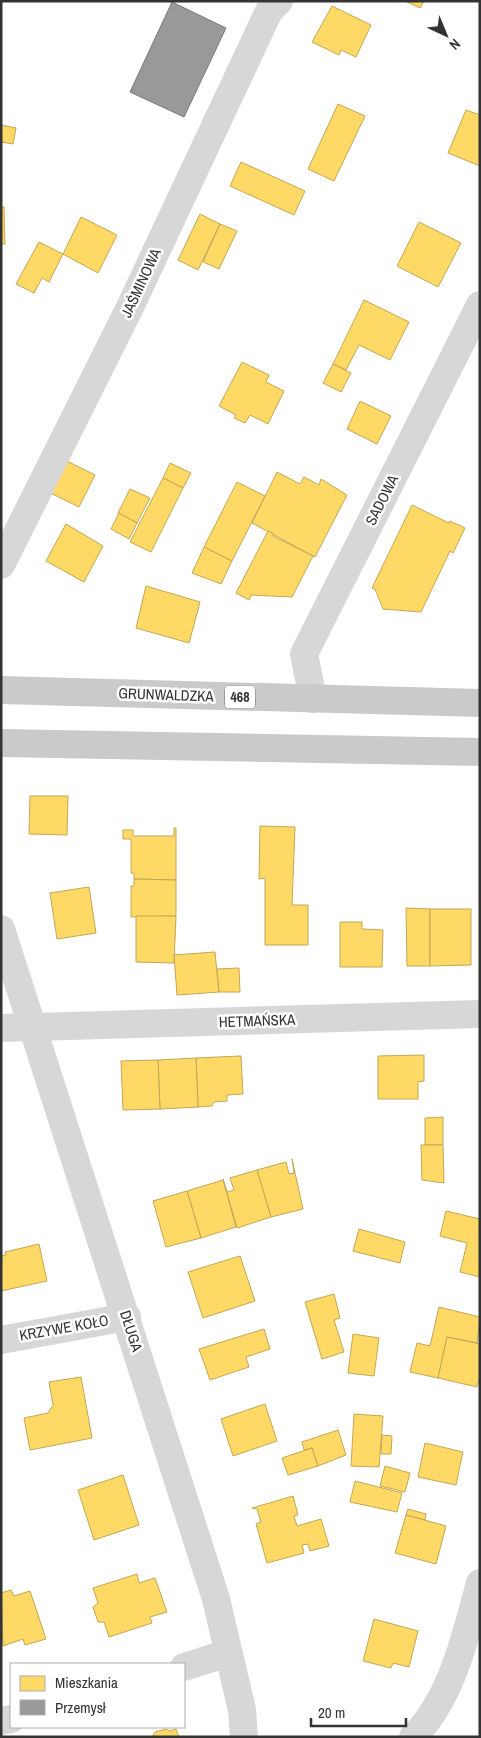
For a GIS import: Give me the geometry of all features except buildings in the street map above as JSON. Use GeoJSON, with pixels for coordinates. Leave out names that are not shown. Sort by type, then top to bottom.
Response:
{"type":"FeatureCollection","features":[{"type":"Feature","properties":{"kind":"main road","name":"GRUNWALDZKA"},"geometry":{"type":"LineString","coordinates":[[1,690],[480,703]]}},
{"type":"Feature","properties":{"kind":"main road"},"geometry":{"type":"LineString","coordinates":[[1,743],[480,752]]}},
{"type":"Feature","properties":{"kind":"street","name":"JAŚMINOWA"},"geometry":{"type":"LineString","coordinates":[[1,565],[131,305],[269,11],[279,1]]}},
{"type":"Feature","properties":{"kind":"street","name":"SADOWA"},"geometry":{"type":"LineString","coordinates":[[313,699],[304,654],[480,305]]}},
{"type":"Feature","properties":{"kind":"street","name":"DŁUGA"},"geometry":{"type":"LineString","coordinates":[[1,929],[216,1599],[242,1710],[244,1737]]}},
{"type":"Feature","properties":{"kind":"street","name":"HETMAŃSKA"},"geometry":{"type":"LineString","coordinates":[[34,1027],[480,1014]]}},
{"type":"Feature","properties":{"kind":"street"},"geometry":{"type":"LineString","coordinates":[[1,1028],[34,1027]]}},
{"type":"Feature","properties":{"kind":"street","name":"KRZYWE KOŁO"},"geometry":{"type":"LineString","coordinates":[[1,1340],[127,1317]]}},
{"type":"Feature","properties":{"kind":"street"},"geometry":{"type":"LineString","coordinates":[[413,1737],[424,1726],[458,1664],[480,1583]]}},
{"type":"Feature","properties":{"kind":"street"},"geometry":{"type":"LineString","coordinates":[[185,1666],[228,1653]]}}]}
